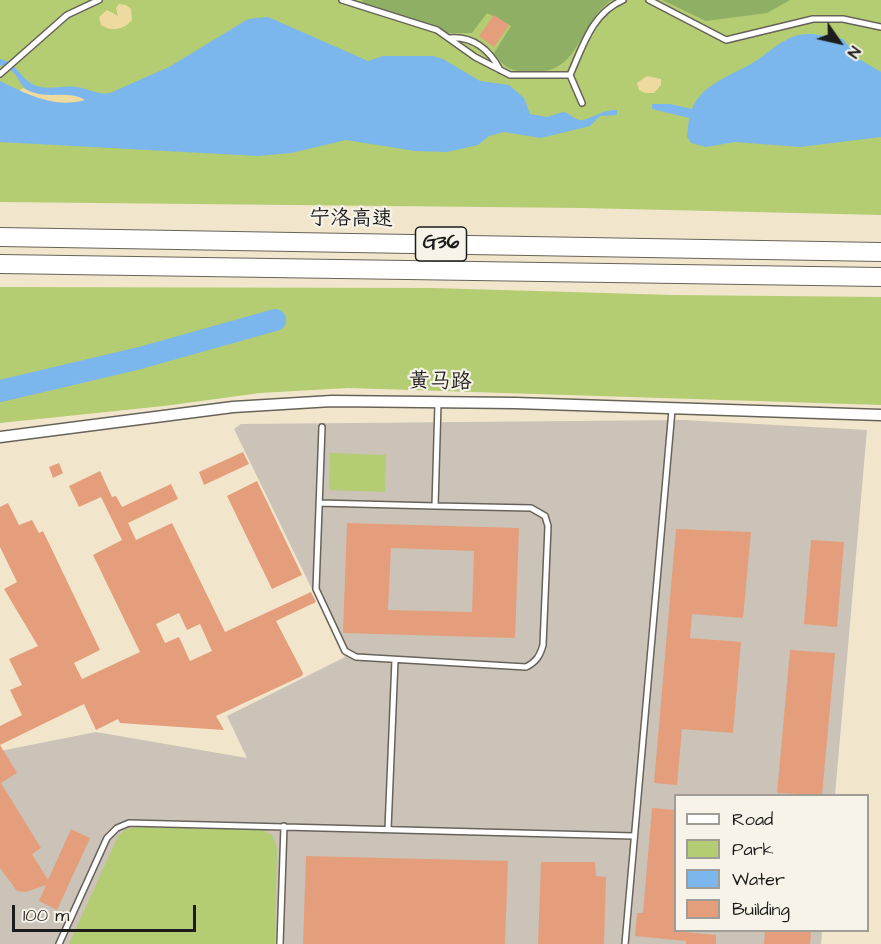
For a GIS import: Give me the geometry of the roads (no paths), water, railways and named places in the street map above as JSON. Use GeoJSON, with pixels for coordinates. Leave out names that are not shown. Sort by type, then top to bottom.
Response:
{"type":"FeatureCollection","features":[{"type":"Feature","properties":{"kind":"highway","name":"宁洛高速"},"geometry":{"type":"LineString","coordinates":[[0,237],[881,252]]}},
{"type":"Feature","properties":{"kind":"highway","name":"G36"},"geometry":{"type":"LineString","coordinates":[[0,264],[881,277]]}},
{"type":"Feature","properties":{"kind":"street","name":"黄马路"},"geometry":{"type":"LineString","coordinates":[[0,437],[233,407],[290,402],[438,403],[881,415]]}},
{"type":"Feature","properties":{"kind":"lane"},"geometry":{"type":"LineString","coordinates":[[0,74],[67,15],[99,0]]}},
{"type":"Feature","properties":{"kind":"lane"},"geometry":{"type":"LineString","coordinates":[[342,0],[429,27],[501,71],[526,76],[570,75]]}},
{"type":"Feature","properties":{"kind":"lane"},"geometry":{"type":"LineString","coordinates":[[582,103],[570,75],[596,20],[607,7],[623,0]]}},
{"type":"Feature","properties":{"kind":"lane"},"geometry":{"type":"LineString","coordinates":[[650,0],[726,40],[813,19],[843,19],[881,27]]}},
{"type":"Feature","properties":{"kind":"lane"},"geometry":{"type":"LineString","coordinates":[[450,38],[462,37],[471,40],[488,52],[501,71]]}},
{"type":"Feature","properties":{"kind":"lane"},"geometry":{"type":"LineString","coordinates":[[435,506],[438,403]]}},
{"type":"Feature","properties":{"kind":"lane"},"geometry":{"type":"LineString","coordinates":[[625,944],[672,410]]}},
{"type":"Feature","properties":{"kind":"lane"},"geometry":{"type":"LineString","coordinates":[[319,503],[531,508],[545,516],[548,526],[542,650],[537,659],[526,668],[394,660],[356,657],[348,654],[316,590],[319,503],[322,427]]}},
{"type":"Feature","properties":{"kind":"lane"},"geometry":{"type":"LineString","coordinates":[[388,829],[394,660]]}},
{"type":"Feature","properties":{"kind":"lane"},"geometry":{"type":"LineString","coordinates":[[59,944],[104,844],[117,828],[136,822],[634,836]]}},
{"type":"Feature","properties":{"kind":"lane"},"geometry":{"type":"LineString","coordinates":[[280,944],[284,826]]}},
{"type":"Feature","properties":{"kind":"water"},"geometry":{"type":"Polygon","coordinates":[[[268,17],[368,61],[383,56],[433,56],[443,59],[480,81],[509,85],[524,98],[530,114],[547,117],[563,112],[580,120],[611,110],[617,110],[617,115],[600,116],[590,126],[541,138],[504,132],[489,136],[478,145],[447,152],[415,151],[346,140],[291,153],[258,156],[0,142],[0,81],[41,99],[62,103],[85,100],[72,96],[39,94],[28,90],[13,72],[0,65],[0,59],[10,63],[29,82],[39,87],[77,87],[97,93],[110,93],[169,67],[248,19],[268,17]]]}},
{"type":"Feature","properties":{"kind":"water"},"geometry":{"type":"Polygon","coordinates":[[[814,34],[843,39],[859,59],[881,72],[881,137],[800,147],[735,142],[706,147],[691,143],[687,137],[689,118],[652,109],[652,104],[670,104],[692,109],[702,94],[717,82],[751,64],[789,39],[814,34]]]}},
{"type":"Feature","properties":{"kind":"waterway"},"geometry":{"type":"LineString","coordinates":[[0,391],[140,358],[275,320]]}}]}
